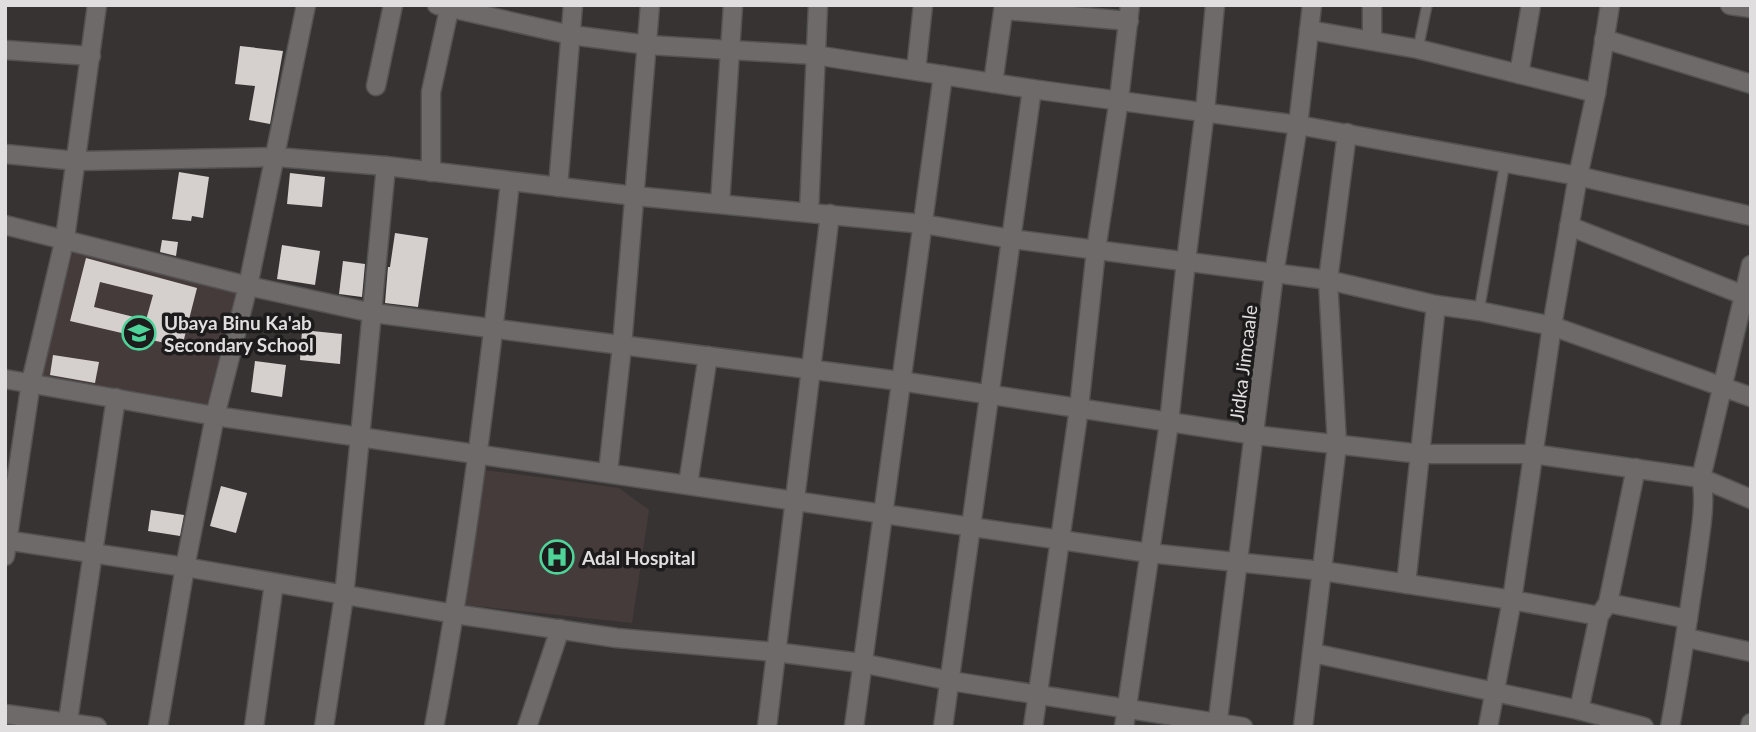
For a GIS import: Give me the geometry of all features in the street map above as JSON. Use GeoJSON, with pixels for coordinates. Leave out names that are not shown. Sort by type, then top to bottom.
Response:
{"type":"FeatureCollection","features":[{"type":"Feature","properties":{"kind":"street"},"geometry":{"type":"LineString","coordinates":[[97,5],[65,238],[31,383],[6,545],[185,567],[344,596],[617,638],[775,652],[861,663],[951,681],[1243,727]]}},
{"type":"Feature","properties":{"kind":"street"},"geometry":{"type":"LineString","coordinates":[[158,727],[185,567],[215,416],[248,286],[306,5]]}},
{"type":"Feature","properties":{"kind":"street"},"geometry":{"type":"LineString","coordinates":[[376,86],[393,5]]}},
{"type":"Feature","properties":{"kind":"street"},"geometry":{"type":"LineString","coordinates":[[558,187],[573,5]]}},
{"type":"Feature","properties":{"kind":"street"},"geometry":{"type":"LineString","coordinates":[[608,472],[622,346],[650,5]]}},
{"type":"Feature","properties":{"kind":"street"},"geometry":{"type":"LineString","coordinates":[[720,203],[733,5]]}},
{"type":"Feature","properties":{"kind":"street"},"geometry":{"type":"LineString","coordinates":[[809,212],[818,5]]}},
{"type":"Feature","properties":{"kind":"street"},"geometry":{"type":"LineString","coordinates":[[916,70],[923,5]]}},
{"type":"Feature","properties":{"kind":"street"},"geometry":{"type":"LineString","coordinates":[[1124,727],[1169,423],[1215,5]]}},
{"type":"Feature","properties":{"kind":"street","name":"Jidka Jimcaale"},"geometry":{"type":"LineString","coordinates":[[1218,724],[1274,274],[1298,124],[1312,5]]}},
{"type":"Feature","properties":{"kind":"street"},"geometry":{"type":"LineString","coordinates":[[1372,5],[1372,40]]}},
{"type":"Feature","properties":{"kind":"street"},"geometry":{"type":"LineString","coordinates":[[1519,74],[1531,5]]}},
{"type":"Feature","properties":{"kind":"street"},"geometry":{"type":"LineString","coordinates":[[1488,727],[1512,600],[1552,326],[1610,5]]}},
{"type":"Feature","properties":{"kind":"street"},"geometry":{"type":"LineString","coordinates":[[1730,5],[1751,8]]}},
{"type":"Feature","properties":{"kind":"street"},"geometry":{"type":"LineString","coordinates":[[430,172],[431,92],[445,6],[571,35],[648,46],[815,55],[1032,89],[1298,124],[1505,162],[1751,216]]}},
{"type":"Feature","properties":{"kind":"street"},"geometry":{"type":"LineString","coordinates":[[993,83],[1004,8],[1129,13],[1096,250],[1079,408],[1033,727]]}},
{"type":"Feature","properties":{"kind":"street"},"geometry":{"type":"LineString","coordinates":[[1308,30],[1418,49],[1596,93]]}},
{"type":"Feature","properties":{"kind":"street"},"geometry":{"type":"LineString","coordinates":[[1604,40],[1751,84]]}},
{"type":"Feature","properties":{"kind":"street"},"geometry":{"type":"LineString","coordinates":[[5,50],[91,55]]}},
{"type":"Feature","properties":{"kind":"street"},"geometry":{"type":"LineString","coordinates":[[853,727],[943,75]]}},
{"type":"Feature","properties":{"kind":"street"},"geometry":{"type":"LineString","coordinates":[[943,727],[1032,89]]}},
{"type":"Feature","properties":{"kind":"street"},"geometry":{"type":"LineString","coordinates":[[1303,727],[1337,445],[1328,280],[1347,133]]}},
{"type":"Feature","properties":{"kind":"street"},"geometry":{"type":"LineString","coordinates":[[5,154],[77,161],[276,158],[386,166],[635,196],[923,223],[1012,239],[1328,280],[1436,305],[1552,326],[1751,397]]}},
{"type":"Feature","properties":{"kind":"street"},"geometry":{"type":"LineString","coordinates":[[324,727],[344,596],[386,166]]}},
{"type":"Feature","properties":{"kind":"street"},"geometry":{"type":"LineString","coordinates":[[433,727],[455,614],[494,328],[510,182]]}},
{"type":"Feature","properties":{"kind":"street"},"geometry":{"type":"LineString","coordinates":[[767,727],[830,214]]}},
{"type":"Feature","properties":{"kind":"street"},"geometry":{"type":"LineString","coordinates":[[5,225],[248,286],[373,313],[900,381],[1169,423],[1337,445],[1421,454],[1533,454],[1701,478],[1751,499]]}},
{"type":"Feature","properties":{"kind":"street"},"geometry":{"type":"LineString","coordinates":[[1569,226],[1748,296]]}},
{"type":"Feature","properties":{"kind":"street"},"geometry":{"type":"LineString","coordinates":[[1670,727],[1687,629],[1704,492],[1701,478],[1748,296],[1751,265]]}},
{"type":"Feature","properties":{"kind":"street"},"geometry":{"type":"LineString","coordinates":[[1406,583],[1436,305]]}},
{"type":"Feature","properties":{"kind":"street"},"geometry":{"type":"LineString","coordinates":[[688,484],[708,356]]}},
{"type":"Feature","properties":{"kind":"street"},"geometry":{"type":"LineString","coordinates":[[5,379],[215,416],[1149,553],[1323,571],[1512,600],[1603,610],[1687,629],[1751,652]]}},
{"type":"Feature","properties":{"kind":"street"},"geometry":{"type":"LineString","coordinates":[[68,724],[116,398]]}},
{"type":"Feature","properties":{"kind":"street"},"geometry":{"type":"LineString","coordinates":[[1587,717],[1603,610],[1636,468]]}},
{"type":"Feature","properties":{"kind":"street"},"geometry":{"type":"LineString","coordinates":[[254,727],[274,583]]}},
{"type":"Feature","properties":{"kind":"street"},"geometry":{"type":"LineString","coordinates":[[527,727],[560,629]]}},
{"type":"Feature","properties":{"kind":"street"},"geometry":{"type":"LineString","coordinates":[[1313,653],[1495,692],[1587,717],[1644,727]]}},
{"type":"Feature","properties":{"kind":"street"},"geometry":{"type":"LineString","coordinates":[[5,714],[97,727]]}},
{"type":"Feature","properties":{"kind":"lane"},"geometry":{"type":"LineString","coordinates":[[1418,49],[1427,5]]}},
{"type":"Feature","properties":{"kind":"lane"},"geometry":{"type":"LineString","coordinates":[[1479,311],[1505,162]]}},
{"type":"Feature","properties":{"kind":"shaded area","name":"Ubaya Binu Ka'ab Secondary School"},"geometry":{"type":"Polygon","coordinates":[[[74,248],[236,291],[207,404],[41,375],[74,248]]]}},
{"type":"Feature","properties":{"kind":"shaded area","name":"Adal Hospital"},"geometry":{"type":"Polygon","coordinates":[[[485,470],[619,488],[649,510],[632,623],[466,605],[485,470]]]}},
{"type":"Feature","properties":{"kind":"building"},"geometry":{"type":"Polygon","coordinates":[[[240,46],[283,51],[270,124],[249,120],[255,86],[235,84],[240,46]]]}},
{"type":"Feature","properties":{"kind":"building"},"geometry":{"type":"Polygon","coordinates":[[[179,172],[209,177],[203,218],[192,216],[191,221],[172,219],[179,172]]]}},
{"type":"Feature","properties":{"kind":"building"},"geometry":{"type":"Polygon","coordinates":[[[290,173],[325,177],[322,207],[287,204],[290,173]]]}},
{"type":"Feature","properties":{"kind":"building"},"geometry":{"type":"Polygon","coordinates":[[[395,233],[428,238],[418,307],[385,303],[388,267],[395,233]]]}},
{"type":"Feature","properties":{"kind":"building"},"geometry":{"type":"Polygon","coordinates":[[[162,240],[178,242],[176,256],[160,252],[162,240]]]}},
{"type":"Feature","properties":{"kind":"building"},"geometry":{"type":"Polygon","coordinates":[[[282,245],[320,251],[315,285],[277,279],[282,245]]]}},
{"type":"Feature","properties":{"kind":"building"},"geometry":{"type":"Polygon","coordinates":[[[86,258],[197,288],[182,347],[70,321],[86,258]],[[100,282],[94,307],[146,320],[153,295],[100,282]]]}},
{"type":"Feature","properties":{"kind":"building"},"geometry":{"type":"Polygon","coordinates":[[[343,261],[365,264],[362,297],[339,294],[343,261]]]}},
{"type":"Feature","properties":{"kind":"building"},"geometry":{"type":"Polygon","coordinates":[[[302,330],[342,334],[340,364],[300,360],[302,330]]]}},
{"type":"Feature","properties":{"kind":"building"},"geometry":{"type":"Polygon","coordinates":[[[53,355],[99,362],[95,383],[50,375],[53,355]]]}},
{"type":"Feature","properties":{"kind":"building"},"geometry":{"type":"Polygon","coordinates":[[[255,361],[286,365],[282,397],[251,392],[255,361]]]}},
{"type":"Feature","properties":{"kind":"building"},"geometry":{"type":"Polygon","coordinates":[[[221,486],[247,493],[236,533],[210,526],[221,486]]]}},
{"type":"Feature","properties":{"kind":"building"},"geometry":{"type":"Polygon","coordinates":[[[151,510],[184,515],[180,536],[148,531],[151,510]]]}},
{"type":"Feature","properties":{"kind":"place","name":"Ubaya Binu Ka'ab Secondary School"},"geometry":{"type":"Point","coordinates":[139,333]}},
{"type":"Feature","properties":{"kind":"place","name":"Adal Hospital"},"geometry":{"type":"Point","coordinates":[557,557]}}]}
